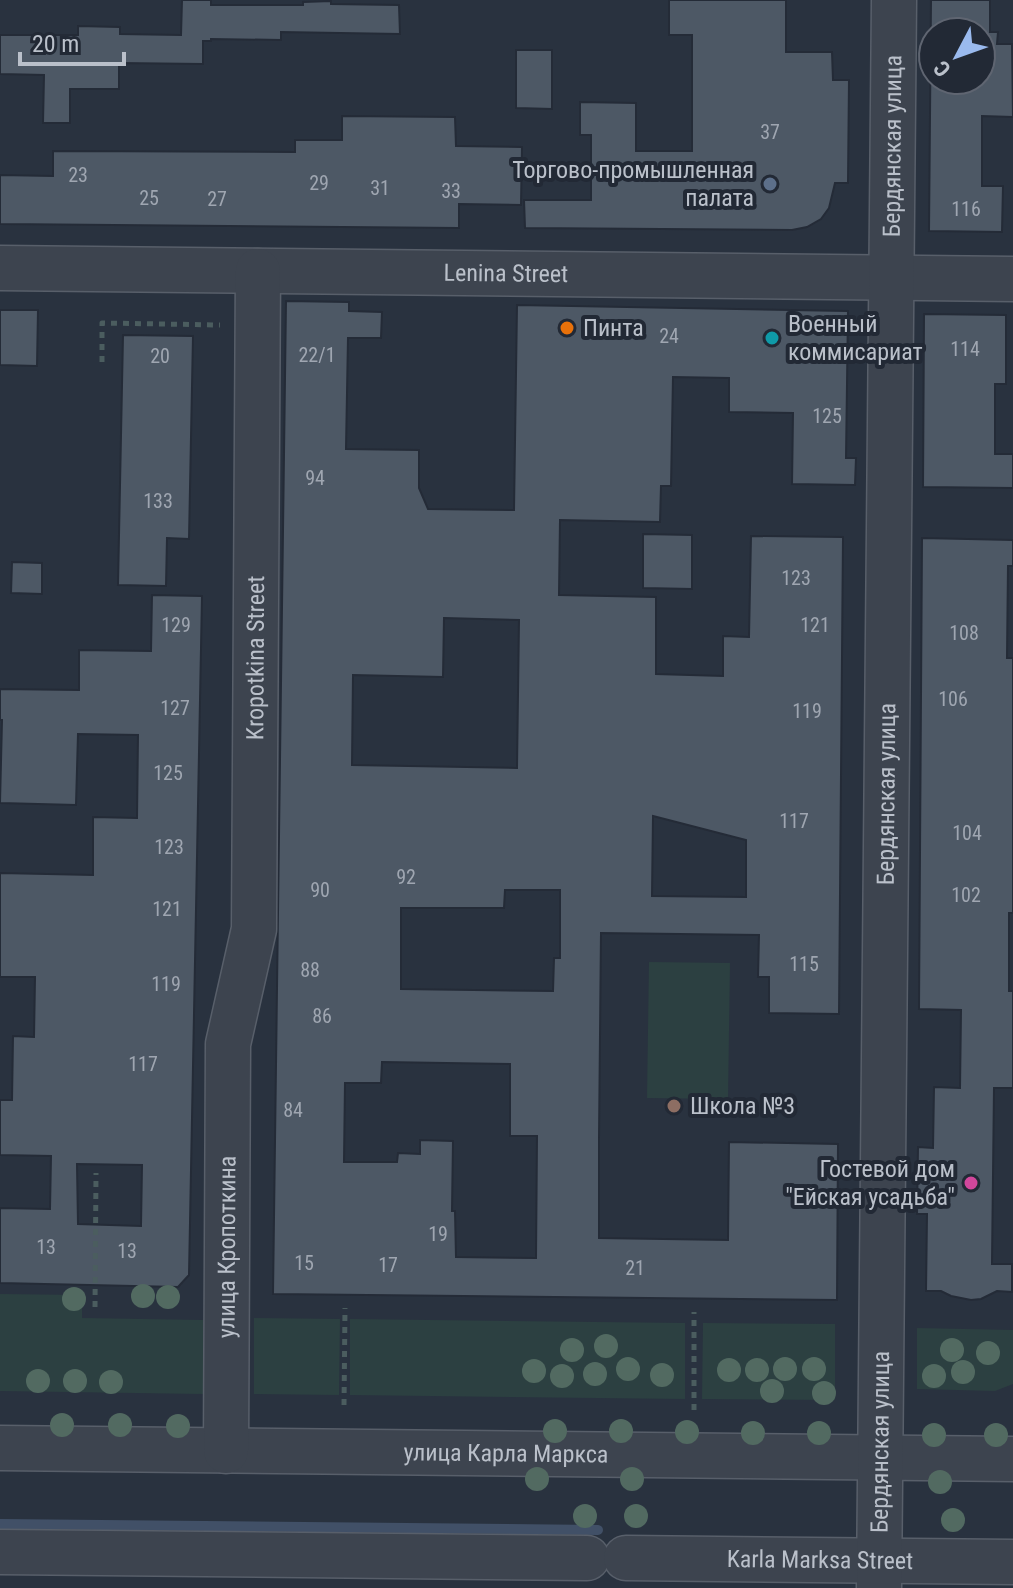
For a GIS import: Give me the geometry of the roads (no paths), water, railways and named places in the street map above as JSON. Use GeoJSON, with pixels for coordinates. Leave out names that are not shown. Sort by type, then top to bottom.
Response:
{"type":"FeatureCollection","features":[{"type":"Feature","properties":{"kind":"street","name":"Бердянская улица"},"geometry":{"type":"LineString","coordinates":[[879,1574],[894,0]]}},
{"type":"Feature","properties":{"kind":"street","name":"Lenina Street"},"geometry":{"type":"LineString","coordinates":[[0,268],[1013,279]]}},
{"type":"Feature","properties":{"kind":"street","name":"улица Кропоткина"},"geometry":{"type":"LineString","coordinates":[[226,1451],[228,1044],[254,929],[258,271]]}},
{"type":"Feature","properties":{"kind":"street","name":"улица Карла Маркса"},"geometry":{"type":"LineString","coordinates":[[0,1448],[1013,1459]]}},
{"type":"Feature","properties":{"kind":"street","name":"Karla Marksa Street"},"geometry":{"type":"LineString","coordinates":[[0,1552],[606,1558],[879,1574],[1013,1562]]}},
{"type":"Feature","properties":{"kind":"waterway"},"geometry":{"type":"LineString","coordinates":[[0,1524],[598,1530]]}},
{"type":"Feature","properties":{"kind":"place","name":"Торгово-промышленная палата"},"geometry":{"type":"Point","coordinates":[770,184]}},
{"type":"Feature","properties":{"kind":"place","name":"Пинта"},"geometry":{"type":"Point","coordinates":[567,328]}},
{"type":"Feature","properties":{"kind":"place","name":"Военный коммисариат"},"geometry":{"type":"Point","coordinates":[772,338]}},
{"type":"Feature","properties":{"kind":"place","name":"Школа №3"},"geometry":{"type":"Point","coordinates":[674,1106]}},
{"type":"Feature","properties":{"kind":"place","name":"Гостевой дом \"Ейская усадьба\""},"geometry":{"type":"Point","coordinates":[971,1183]}}]}
